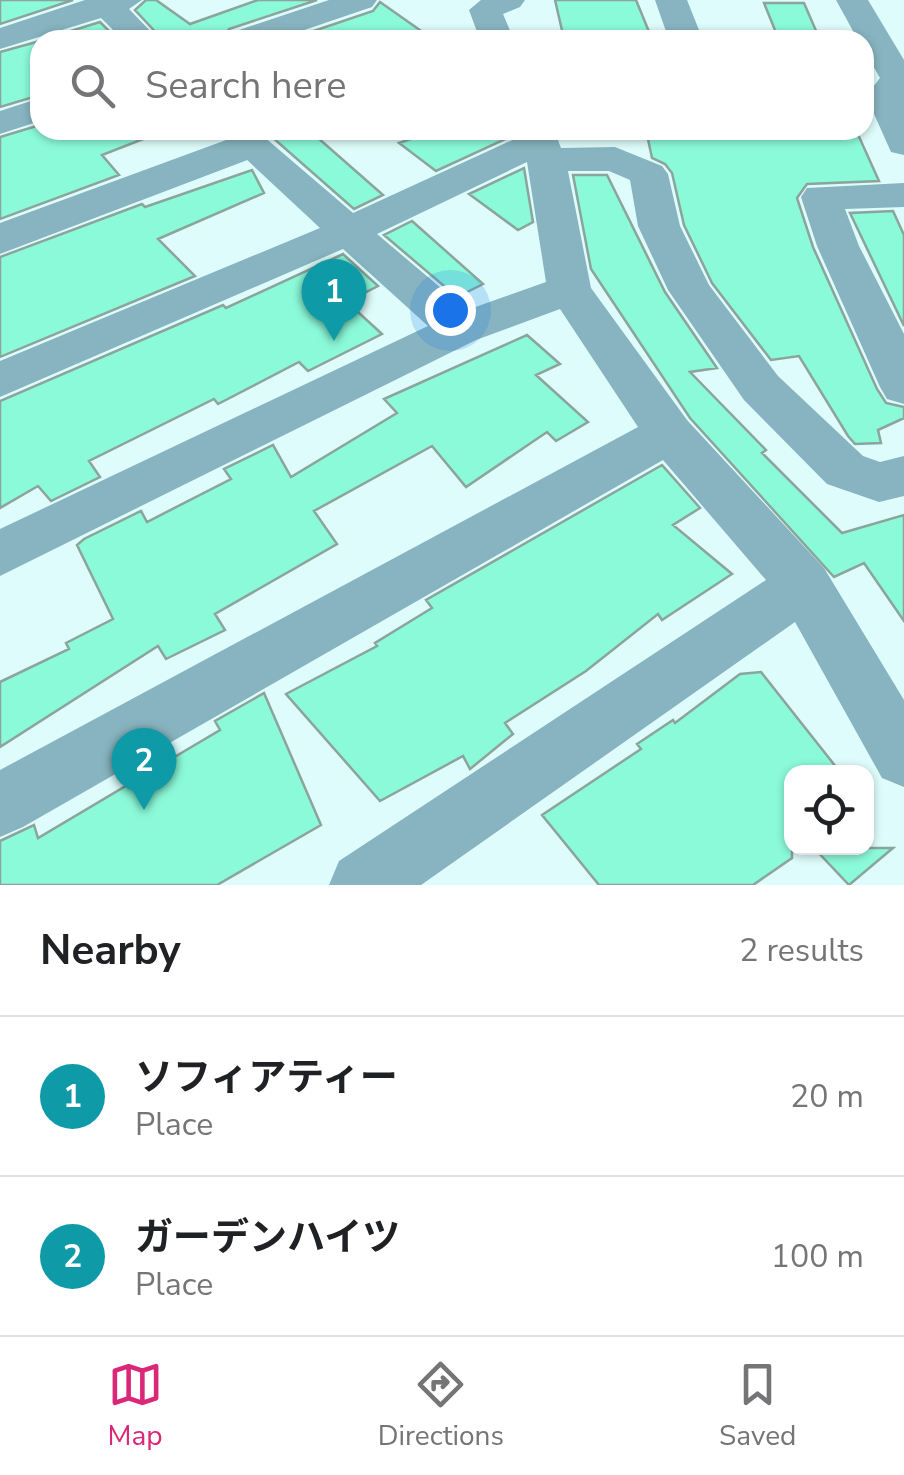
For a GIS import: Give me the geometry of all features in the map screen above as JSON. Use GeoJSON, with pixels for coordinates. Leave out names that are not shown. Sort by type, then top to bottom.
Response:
{"type":"FeatureCollection","features":[{"type":"Feature","properties":{"kind":"street"},"geometry":{"type":"LineString","coordinates":[[272,30],[361,0]]}},
{"type":"Feature","properties":{"kind":"street"},"geometry":{"type":"LineString","coordinates":[[493,30],[484,10],[509,0]]}},
{"type":"Feature","properties":{"kind":"street"},"geometry":{"type":"LineString","coordinates":[[671,0],[682,30]]}},
{"type":"Feature","properties":{"kind":"street"},"geometry":{"type":"LineString","coordinates":[[852,0],[866,30]]}},
{"type":"Feature","properties":{"kind":"street"},"geometry":{"type":"LineString","coordinates":[[0,39],[111,2],[134,30]]}},
{"type":"Feature","properties":{"kind":"street"},"geometry":{"type":"LineString","coordinates":[[874,47],[889,79],[884,96],[904,144]]}},
{"type":"Feature","properties":{"kind":"street"},"geometry":{"type":"LineString","coordinates":[[0,123],[30,112]]}},
{"type":"Feature","properties":{"kind":"street"},"geometry":{"type":"LineString","coordinates":[[0,239],[239,140]]}},
{"type":"Feature","properties":{"kind":"street"},"geometry":{"type":"LineString","coordinates":[[253,140],[349,232],[460,329]]}},
{"type":"Feature","properties":{"kind":"street"},"geometry":{"type":"LineString","coordinates":[[540,144],[570,290],[669,433],[804,584],[904,758]]}},
{"type":"Feature","properties":{"kind":"street"},"geometry":{"type":"LineString","coordinates":[[0,380],[349,232],[540,144],[615,159],[648,174],[659,226],[690,290],[761,388],[845,470],[879,482],[904,476]]}},
{"type":"Feature","properties":{"kind":"street"},"geometry":{"type":"LineString","coordinates":[[904,194],[820,197],[831,238],[891,350],[904,387]]}},
{"type":"Feature","properties":{"kind":"street"},"geometry":{"type":"LineString","coordinates":[[0,554],[460,329],[570,290]]}},
{"type":"Feature","properties":{"kind":"street"},"geometry":{"type":"LineString","coordinates":[[0,805],[669,433]]}},
{"type":"Feature","properties":{"kind":"street"},"geometry":{"type":"LineString","coordinates":[[363,885],[804,584]]}},
{"type":"Feature","properties":{"kind":"building"},"geometry":{"type":"Polygon","coordinates":[[[0,0],[73,0],[0,24],[0,0]]]}},
{"type":"Feature","properties":{"kind":"building"},"geometry":{"type":"Polygon","coordinates":[[[146,0],[156,0],[190,24],[258,0],[317,0],[228,30],[154,30],[135,10],[146,0]]]}},
{"type":"Feature","properties":{"kind":"building"},"geometry":{"type":"Polygon","coordinates":[[[555,0],[636,0],[648,30],[562,30],[555,0]]]}},
{"type":"Feature","properties":{"kind":"building"},"geometry":{"type":"Polygon","coordinates":[[[380,2],[420,30],[317,30],[373,11],[380,2]]]}},
{"type":"Feature","properties":{"kind":"building"},"geometry":{"type":"Polygon","coordinates":[[[764,3],[804,3],[816,30],[775,30],[764,3]]]}},
{"type":"Feature","properties":{"kind":"building"},"geometry":{"type":"Polygon","coordinates":[[[100,22],[108,30],[74,30],[100,22]]]}},
{"type":"Feature","properties":{"kind":"building"},"geometry":{"type":"Polygon","coordinates":[[[30,44],[30,98],[0,107],[0,52],[30,44]]]}},
{"type":"Feature","properties":{"kind":"building"},"geometry":{"type":"Polygon","coordinates":[[[30,128],[30,140],[140,140],[102,155],[119,175],[0,219],[0,137],[30,128]]]}},
{"type":"Feature","properties":{"kind":"building"},"geometry":{"type":"Polygon","coordinates":[[[275,140],[320,140],[383,195],[354,209],[275,140]]]}},
{"type":"Feature","properties":{"kind":"building"},"geometry":{"type":"Polygon","coordinates":[[[408,140],[503,140],[436,171],[399,143],[408,140]]]}},
{"type":"Feature","properties":{"kind":"building"},"geometry":{"type":"Polygon","coordinates":[[[648,140],[861,140],[879,181],[807,184],[797,198],[813,247],[877,389],[886,403],[904,407],[904,418],[878,430],[881,443],[855,444],[799,356],[771,360],[712,283],[684,225],[672,173],[652,158],[648,140]]]}},
{"type":"Feature","properties":{"kind":"building"},"geometry":{"type":"Polygon","coordinates":[[[524,168],[533,222],[518,230],[469,194],[524,168]]]}},
{"type":"Feature","properties":{"kind":"building"},"geometry":{"type":"Polygon","coordinates":[[[252,170],[264,193],[158,239],[195,276],[0,357],[0,257],[142,204],[145,207],[252,170]]]}},
{"type":"Feature","properties":{"kind":"building"},"geometry":{"type":"Polygon","coordinates":[[[573,175],[607,175],[665,292],[717,368],[690,372],[766,450],[762,453],[842,533],[904,515],[904,621],[864,563],[834,577],[690,418],[591,269],[573,175]]]}},
{"type":"Feature","properties":{"kind":"building"},"geometry":{"type":"Polygon","coordinates":[[[893,211],[904,235],[904,326],[850,213],[893,211]]]}},
{"type":"Feature","properties":{"kind":"building"},"geometry":{"type":"Polygon","coordinates":[[[412,221],[483,284],[457,297],[384,235],[412,221]]]}},
{"type":"Feature","properties":{"kind":"building"},"geometry":{"type":"Polygon","coordinates":[[[343,254],[378,286],[347,302],[382,334],[308,371],[299,362],[218,404],[214,399],[89,461],[100,477],[51,501],[38,486],[0,508],[0,401],[223,305],[226,308],[343,254]]]}},
{"type":"Feature","properties":{"kind":"building"},"geometry":{"type":"Polygon","coordinates":[[[527,335],[560,364],[536,375],[588,422],[556,441],[547,432],[466,487],[432,446],[314,511],[337,544],[215,614],[225,630],[166,659],[158,646],[0,747],[0,682],[69,649],[66,643],[113,619],[77,545],[84,539],[141,511],[147,522],[231,479],[224,469],[273,445],[291,477],[397,413],[384,399],[527,335]]]}},
{"type":"Feature","properties":{"kind":"building"},"geometry":{"type":"Polygon","coordinates":[[[662,465],[700,508],[673,525],[732,574],[662,620],[658,614],[586,671],[505,723],[513,734],[470,769],[463,756],[380,801],[286,694],[377,646],[375,643],[432,608],[426,600],[662,465]]]}},
{"type":"Feature","properties":{"kind":"building"},"geometry":{"type":"Polygon","coordinates":[[[761,672],[834,765],[784,765],[784,855],[792,858],[753,885],[599,885],[542,815],[641,749],[637,744],[673,720],[675,723],[740,674],[761,672]]]}},
{"type":"Feature","properties":{"kind":"building"},"geometry":{"type":"Polygon","coordinates":[[[264,693],[321,825],[217,885],[0,885],[0,841],[34,825],[38,838],[220,730],[215,721],[264,693]]]}},
{"type":"Feature","properties":{"kind":"building"},"geometry":{"type":"Polygon","coordinates":[[[874,848],[893,848],[849,885],[821,855],[874,855],[874,848]]]}},
{"type":"Feature","properties":{"kind":"place","name":"ソフィアティー"},"geometry":{"type":"Point","coordinates":[334,341]}},
{"type":"Feature","properties":{"kind":"place","name":"ガーデンハイツ"},"geometry":{"type":"Point","coordinates":[144,810]}}]}
